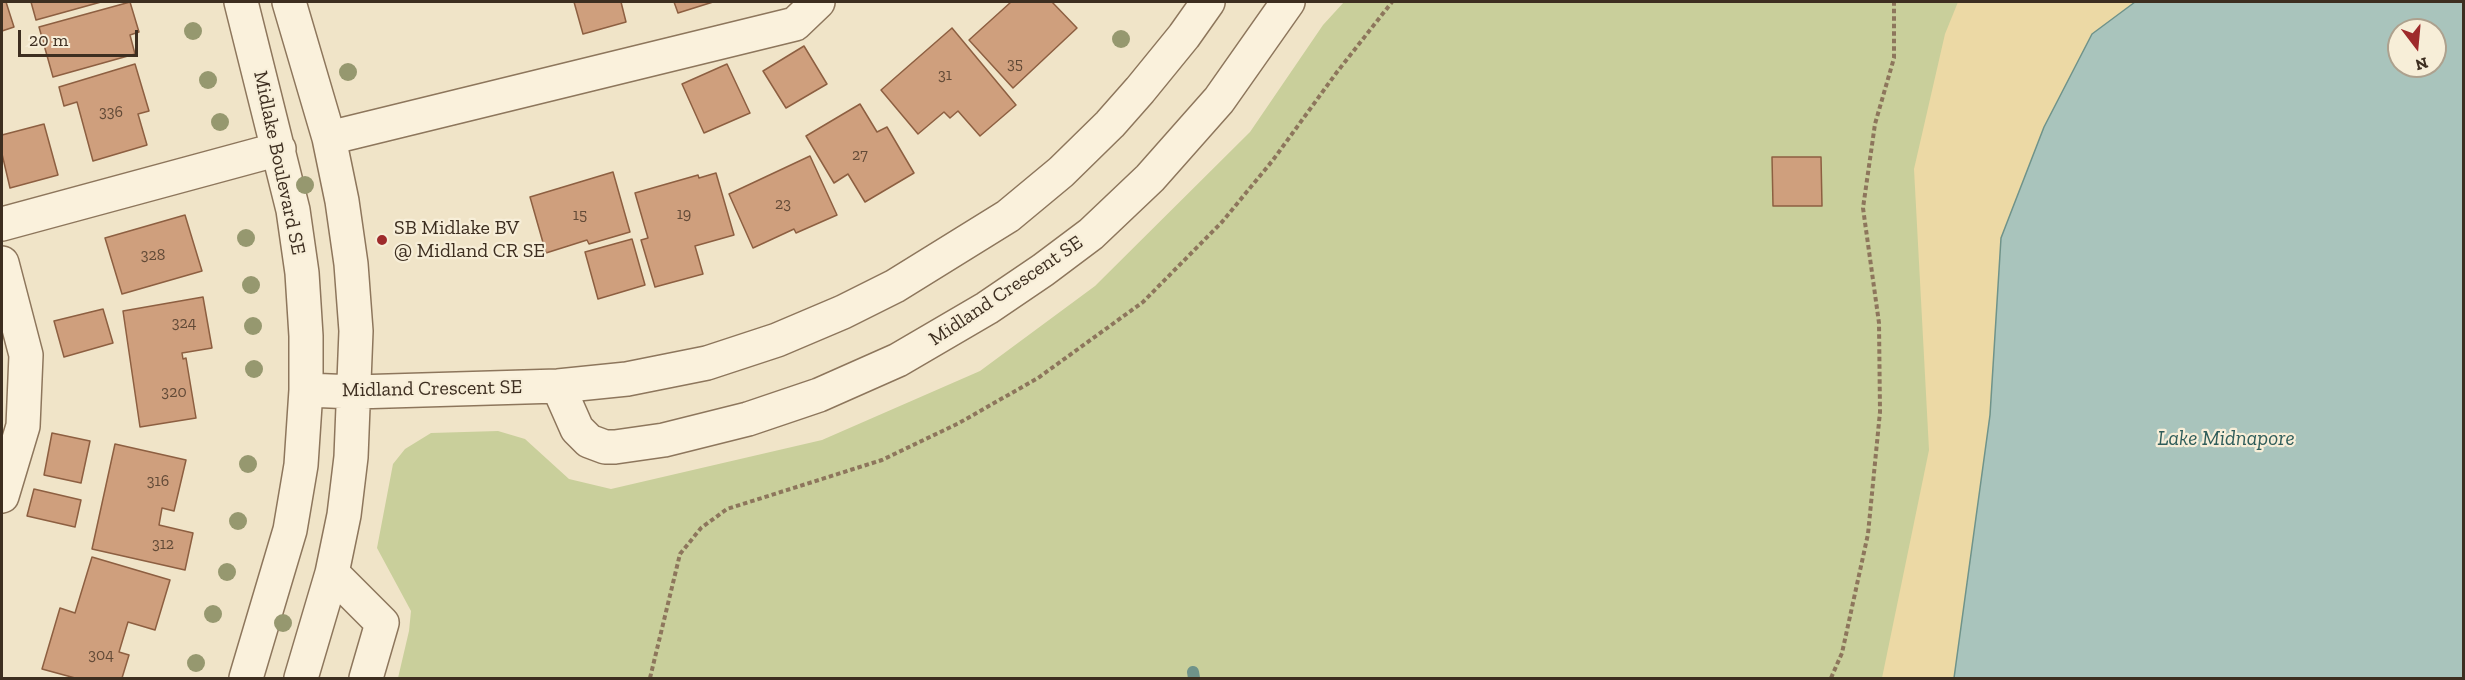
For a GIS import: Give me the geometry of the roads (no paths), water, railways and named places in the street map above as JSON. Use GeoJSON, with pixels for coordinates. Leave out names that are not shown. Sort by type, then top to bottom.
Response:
{"type":"FeatureCollection","features":[{"type":"Feature","properties":{"kind":"street","name":"Midlake Boulevard SE"},"geometry":{"type":"LineString","coordinates":[[241,2],[293,210],[302,273],[306,336],[306,390],[301,465],[290,530],[246,678]]}},
{"type":"Feature","properties":{"kind":"street"},"geometry":{"type":"LineString","coordinates":[[289,2],[329,138],[342,201],[351,264],[356,331],[351,457],[344,515],[332,573],[302,678]]}},
{"type":"Feature","properties":{"kind":"street"},"geometry":{"type":"LineString","coordinates":[[329,138],[795,24],[818,2]]}},
{"type":"Feature","properties":{"kind":"street","name":"Midland Crescent SE"},"geometry":{"type":"LineString","coordinates":[[306,390],[355,392],[558,386],[627,379],[707,363],[788,335],[843,312],[895,286],[1008,216],[1061,172],[1110,124],[1140,90],[1208,2]]}},
{"type":"Feature","properties":{"kind":"street","name":"Midland Crescent SE"},"geometry":{"type":"LineString","coordinates":[[558,386],[577,429],[589,441],[605,447],[615,447],[664,440],[748,419],[819,395],[898,360],[987,308],[1091,234],[1149,178],[1219,100],[1288,2]]}},
{"type":"Feature","properties":{"kind":"street"},"geometry":{"type":"LineString","coordinates":[[2,224],[279,149]]}},
{"type":"Feature","properties":{"kind":"street"},"geometry":{"type":"LineString","coordinates":[[2,262],[26,355],[23,426],[2,496]]}},
{"type":"Feature","properties":{"kind":"street"},"geometry":{"type":"LineString","coordinates":[[332,573],[382,623],[366,678]]}},
{"type":"Feature","properties":{"kind":"water","name":"Lake Midnapore"},"geometry":{"type":"Polygon","coordinates":[[[2135,2],[2463,2],[2463,678],[1954,678],[1990,415],[2001,238],[2044,127],[2092,34],[2135,2]]]}},
{"type":"Feature","properties":{"kind":"waterway"},"geometry":{"type":"LineString","coordinates":[[1193,672],[1194,678]]}},
{"type":"Feature","properties":{"kind":"place","name":"SB Midlake BV @ Midland CR SE"},"geometry":{"type":"Point","coordinates":[382,240]}}]}
